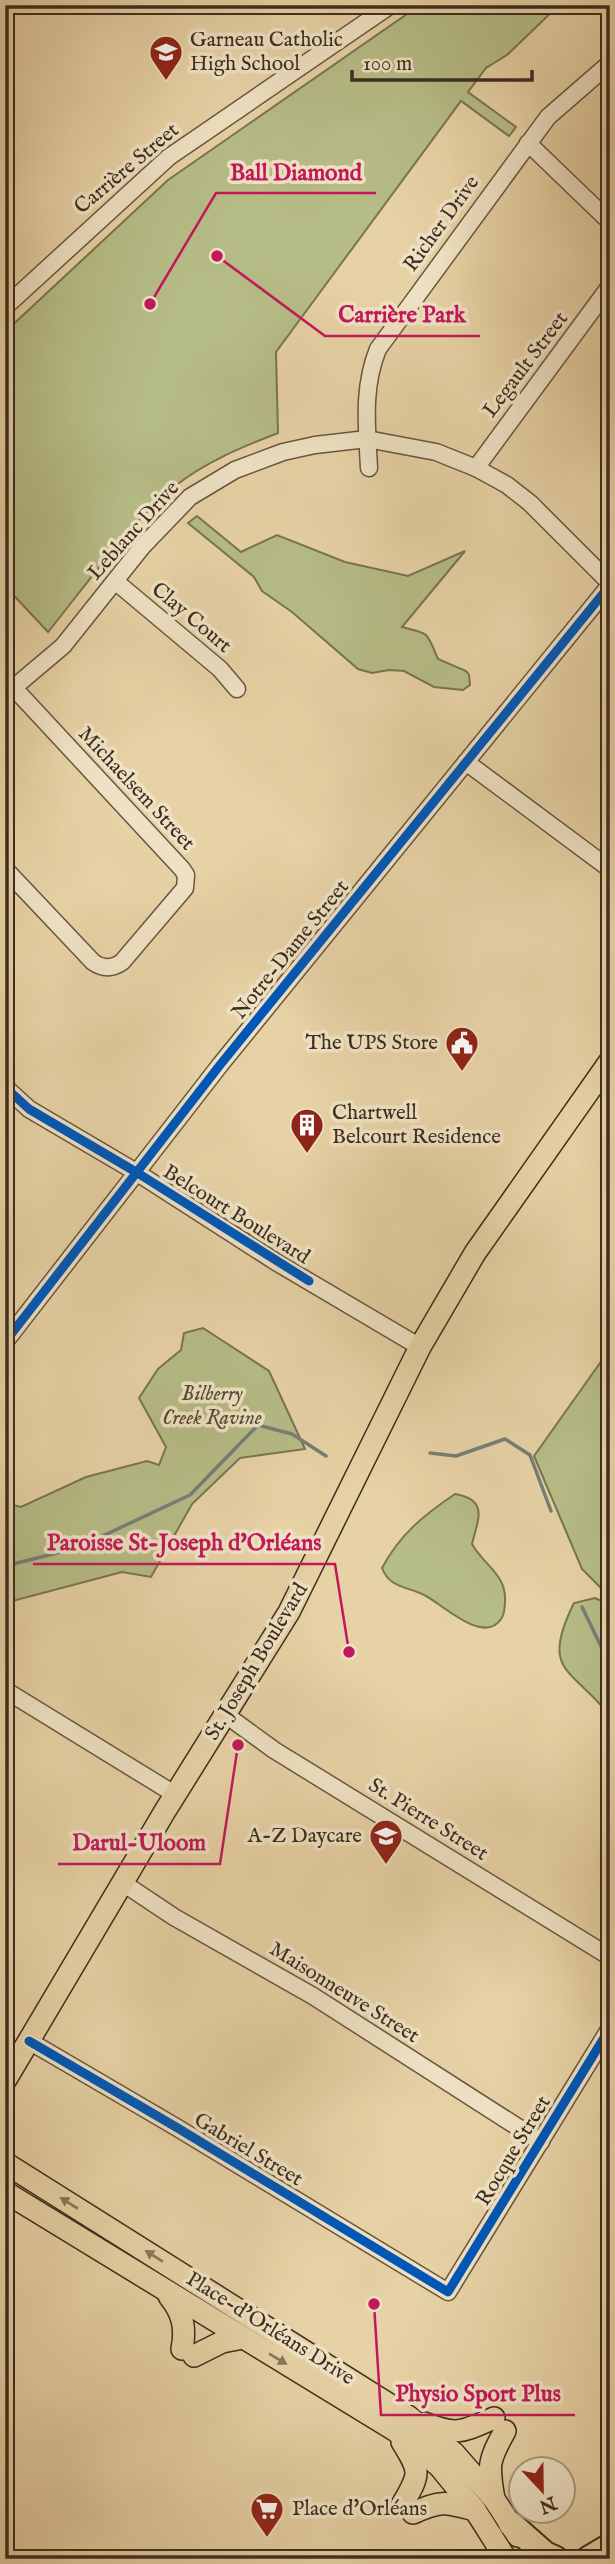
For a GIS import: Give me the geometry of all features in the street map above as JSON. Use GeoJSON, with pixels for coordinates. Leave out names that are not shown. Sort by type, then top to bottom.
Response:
{"type":"FeatureCollection","features":[{"type":"Feature","properties":{"kind":"highway"},"geometry":{"type":"LineString","coordinates":[[513,2526],[545,2554],[556,2559]]}},
{"type":"Feature","properties":{"kind":"highway"},"geometry":{"type":"LineString","coordinates":[[588,2559],[610,2546]]}},
{"type":"Feature","properties":{"kind":"main road","name":"St. Joseph Boulevard"},"geometry":{"type":"LineString","coordinates":[[5,2081],[176,1795],[269,1646],[310,1572],[419,1347],[481,1243],[610,1061]]}},
{"type":"Feature","properties":{"kind":"main road","name":"Place-d'Orléans Drive"},"geometry":{"type":"LineString","coordinates":[[5,2163],[402,2424],[475,2510],[506,2559]]}},
{"type":"Feature","properties":{"kind":"main road","name":"Place-d'Orléans Drive"},"geometry":{"type":"LineString","coordinates":[[5,2192],[243,2339],[454,2453],[506,2517]]}},
{"type":"Feature","properties":{"kind":"main road"},"geometry":{"type":"LineString","coordinates":[[166,2291],[176,2304],[183,2321],[188,2353],[222,2342],[243,2339]]}},
{"type":"Feature","properties":{"kind":"main road"},"geometry":{"type":"LineString","coordinates":[[475,2510],[447,2503],[408,2508],[416,2482],[416,2465],[402,2424],[448,2432],[500,2424],[491,2456],[490,2479],[494,2499]]}},
{"type":"Feature","properties":{"kind":"main road","name":"Place-d'Orléans Drive"},"geometry":{"type":"LineString","coordinates":[[512,2526],[532,2559]]}},
{"type":"Feature","properties":{"kind":"street","name":"Carrière Street"},"geometry":{"type":"LineString","coordinates":[[5,307],[169,157],[391,5]]}},
{"type":"Feature","properties":{"kind":"street","name":"Richer Drive"},"geometry":{"type":"LineString","coordinates":[[367,439],[366,391],[378,349],[556,108],[610,63]]}},
{"type":"Feature","properties":{"kind":"street"},"geometry":{"type":"LineString","coordinates":[[528,144],[610,222]]}},
{"type":"Feature","properties":{"kind":"street","name":"Legault Street"},"geometry":{"type":"LineString","coordinates":[[476,468],[610,286]]}},
{"type":"Feature","properties":{"kind":"street"},"geometry":{"type":"LineString","coordinates":[[367,439],[369,468]]}},
{"type":"Feature","properties":{"kind":"street","name":"Leblanc Drive"},"geometry":{"type":"LineString","coordinates":[[10,692],[63,646],[115,581],[190,497],[235,470],[283,452],[315,445],[367,439],[436,452],[476,468],[507,485],[530,503],[610,584]]}},
{"type":"Feature","properties":{"kind":"street","name":"Clay Court"},"geometry":{"type":"LineString","coordinates":[[115,581],[220,669],[237,689]]}},
{"type":"Feature","properties":{"kind":"street","name":"Notre-Dame Street"},"geometry":{"type":"LineString","coordinates":[[6,1341],[136,1172],[610,584]]}},
{"type":"Feature","properties":{"kind":"street","name":"Michaelsem Street"},"geometry":{"type":"LineString","coordinates":[[5,869],[93,962],[99,967],[108,968],[122,962],[185,888],[186,882],[186,875],[177,863],[10,692]]}},
{"type":"Feature","properties":{"kind":"street"},"geometry":{"type":"LineString","coordinates":[[466,762],[610,869]]}},
{"type":"Feature","properties":{"kind":"street","name":"Belcourt Boulevard"},"geometry":{"type":"LineString","coordinates":[[5,1087],[29,1109],[419,1347]]}},
{"type":"Feature","properties":{"kind":"street"},"geometry":{"type":"LineString","coordinates":[[5,1690],[176,1795]]}},
{"type":"Feature","properties":{"kind":"street","name":"St. Pierre Street"},"geometry":{"type":"LineString","coordinates":[[226,1715],[274,1750],[610,1957]]}},
{"type":"Feature","properties":{"kind":"street","name":"Maisonneuve Street"},"geometry":{"type":"LineString","coordinates":[[123,1883],[174,1917],[313,1996],[541,2142]]}},
{"type":"Feature","properties":{"kind":"street","name":"Rocque Street"},"geometry":{"type":"LineString","coordinates":[[448,2292],[610,2028]]}},
{"type":"Feature","properties":{"kind":"street","name":"Gabriel Street"},"geometry":{"type":"LineString","coordinates":[[29,2041],[448,2292]]}},
{"type":"Feature","properties":{"kind":"green space"},"geometry":{"type":"Polygon","coordinates":[[[420,5],[559,5],[507,55],[486,68],[468,92],[516,127],[509,136],[461,101],[276,352],[278,433],[211,463],[174,487],[124,537],[48,632],[5,586],[5,332],[168,180],[420,5]]]}},
{"type":"Feature","properties":{"kind":"green space"},"geometry":{"type":"Polygon","coordinates":[[[197,516],[241,552],[277,535],[345,562],[408,576],[465,551],[402,627],[426,635],[438,659],[466,671],[470,685],[463,690],[434,687],[404,671],[372,673],[358,669],[292,612],[262,591],[254,577],[188,523],[197,516]]]}},
{"type":"Feature","properties":{"kind":"green space","name":"Bilberry Creek Ravine"},"geometry":{"type":"Polygon","coordinates":[[[203,1328],[269,1371],[305,1449],[240,1458],[192,1504],[151,1577],[122,1572],[5,1603],[5,1503],[21,1507],[86,1477],[147,1461],[159,1465],[166,1447],[139,1398],[158,1369],[181,1350],[184,1333],[203,1328]]]}},
{"type":"Feature","properties":{"kind":"green space"},"geometry":{"type":"Polygon","coordinates":[[[610,1349],[610,1597],[582,1569],[534,1456],[610,1349]]]}},
{"type":"Feature","properties":{"kind":"green space"},"geometry":{"type":"Polygon","coordinates":[[[455,1494],[466,1497],[477,1506],[478,1519],[472,1544],[503,1585],[504,1613],[494,1626],[484,1628],[464,1621],[426,1596],[390,1580],[382,1568],[414,1526],[455,1494]]]}},
{"type":"Feature","properties":{"kind":"green space"},"geometry":{"type":"Polygon","coordinates":[[[595,1598],[610,1605],[610,1716],[573,1678],[560,1657],[564,1626],[574,1603],[595,1598]]]}},
{"type":"Feature","properties":{"kind":"waterway"},"geometry":{"type":"LineString","coordinates":[[5,1566],[77,1548],[190,1495],[258,1425],[292,1434],[326,1456]]}},
{"type":"Feature","properties":{"kind":"waterway"},"geometry":{"type":"LineString","coordinates":[[430,1453],[456,1456],[505,1439],[530,1455],[551,1511]]}},
{"type":"Feature","properties":{"kind":"waterway"},"geometry":{"type":"LineString","coordinates":[[582,1607],[610,1665]]}},
{"type":"Feature","properties":{"kind":"cycle path"},"geometry":{"type":"LineString","coordinates":[[5,1342],[220,1065],[610,585]]}},
{"type":"Feature","properties":{"kind":"cycle path"},"geometry":{"type":"LineString","coordinates":[[5,1087],[29,1109],[136,1172],[309,1281]]}},
{"type":"Feature","properties":{"kind":"cycle path"},"geometry":{"type":"LineString","coordinates":[[29,2041],[448,2292],[610,2028]]}},
{"type":"Feature","properties":{"kind":"place","name":"Garneau Catholic High School"},"geometry":{"type":"Point","coordinates":[166,82]}},
{"type":"Feature","properties":{"kind":"place","name":"Carrière Park"},"geometry":{"type":"Point","coordinates":[217,256]}},
{"type":"Feature","properties":{"kind":"place","name":"Ball Diamond"},"geometry":{"type":"Point","coordinates":[150,304]}},
{"type":"Feature","properties":{"kind":"place","name":"The UPS Store"},"geometry":{"type":"Point","coordinates":[462,1073]}},
{"type":"Feature","properties":{"kind":"place","name":"Chartwell Belcourt Residence"},"geometry":{"type":"Point","coordinates":[307,1155]}},
{"type":"Feature","properties":{"kind":"place","name":"Paroisse St-Joseph d'Orléans"},"geometry":{"type":"Point","coordinates":[349,1652]}},
{"type":"Feature","properties":{"kind":"place","name":"Darul-Uloom"},"geometry":{"type":"Point","coordinates":[238,1745]}},
{"type":"Feature","properties":{"kind":"place","name":"A-Z Daycare"},"geometry":{"type":"Point","coordinates":[386,1866]}},
{"type":"Feature","properties":{"kind":"place","name":"Physio Sport Plus"},"geometry":{"type":"Point","coordinates":[374,2304]}},
{"type":"Feature","properties":{"kind":"place","name":"Place d'Orléans"},"geometry":{"type":"Point","coordinates":[267,2539]}}]}
